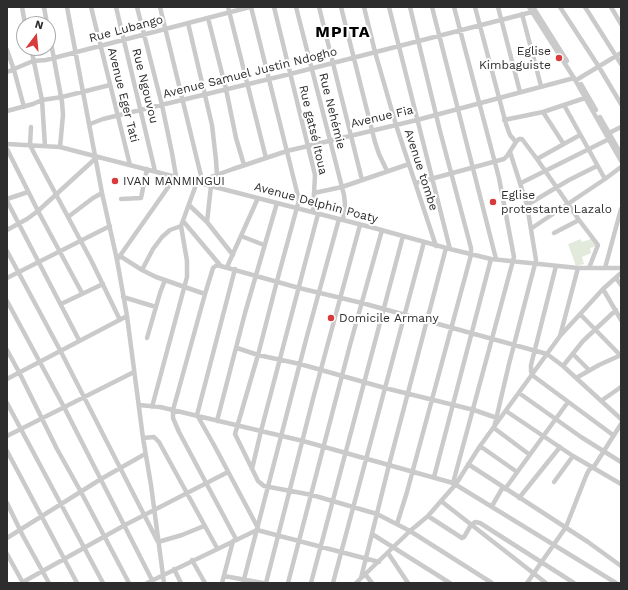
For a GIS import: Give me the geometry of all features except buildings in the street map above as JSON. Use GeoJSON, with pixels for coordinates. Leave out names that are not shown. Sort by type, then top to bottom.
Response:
{"type":"FeatureCollection","features":[{"type":"Feature","properties":{"kind":"street"},"geometry":{"type":"LineString","coordinates":[[67,7],[102,193],[119,258],[164,583]]}},
{"type":"Feature","properties":{"kind":"street","name":"Avenue Eger Tati"},"geometry":{"type":"LineString","coordinates":[[91,7],[130,165]]}},
{"type":"Feature","properties":{"kind":"street","name":"Rue Ngouvou"},"geometry":{"type":"LineString","coordinates":[[116,7],[154,171]]}},
{"type":"Feature","properties":{"kind":"street"},"geometry":{"type":"LineString","coordinates":[[119,258],[176,176],[162,105],[137,7]]}},
{"type":"Feature","properties":{"kind":"street"},"geometry":{"type":"LineString","coordinates":[[152,407],[187,277],[187,261],[182,223],[200,181],[183,100],[160,7]]}},
{"type":"Feature","properties":{"kind":"street"},"geometry":{"type":"LineString","coordinates":[[251,7],[299,200],[236,434],[252,469],[261,484],[267,488],[290,490],[312,495],[354,506],[377,514],[410,531],[492,583]]}},
{"type":"Feature","properties":{"kind":"street","name":"Rue Lubango"},"geometry":{"type":"LineString","coordinates":[[7,72],[33,61],[46,60],[144,35],[208,18],[228,10],[251,7]]}},
{"type":"Feature","properties":{"kind":"street","name":"Rue gatsé Itoua"},"geometry":{"type":"LineString","coordinates":[[274,7],[315,175],[313,212]]}},
{"type":"Feature","properties":{"kind":"street","name":"Rue Nehémie"},"geometry":{"type":"LineString","coordinates":[[244,581],[300,364],[345,204],[296,7]]}},
{"type":"Feature","properties":{"kind":"street"},"geometry":{"type":"LineString","coordinates":[[319,7],[362,180]]}},
{"type":"Feature","properties":{"kind":"street"},"geometry":{"type":"LineString","coordinates":[[341,7],[372,131],[379,154],[387,171]]}},
{"type":"Feature","properties":{"kind":"street","name":"Avenue tombe"},"geometry":{"type":"LineString","coordinates":[[364,7],[396,125],[436,246]]}},
{"type":"Feature","properties":{"kind":"street"},"geometry":{"type":"LineString","coordinates":[[361,578],[427,321],[448,249],[432,178],[389,7]]}},
{"type":"Feature","properties":{"kind":"street"},"geometry":{"type":"LineString","coordinates":[[397,524],[413,471],[471,254],[471,244],[440,132],[437,114],[410,7]]}},
{"type":"Feature","properties":{"kind":"street"},"geometry":{"type":"LineString","coordinates":[[432,7],[473,167],[493,259],[452,405],[434,477]]}},
{"type":"Feature","properties":{"kind":"street"},"geometry":{"type":"LineString","coordinates":[[454,7],[495,162],[512,242],[514,262],[492,338],[455,483]]}},
{"type":"Feature","properties":{"kind":"street"},"geometry":{"type":"LineString","coordinates":[[475,7],[507,130],[516,142]]}},
{"type":"Feature","properties":{"kind":"street"},"geometry":{"type":"LineString","coordinates":[[498,7],[520,92]]}},
{"type":"Feature","properties":{"kind":"street"},"geometry":{"type":"LineString","coordinates":[[560,7],[621,104]]}},
{"type":"Feature","properties":{"kind":"street"},"geometry":{"type":"LineString","coordinates":[[585,7],[621,64]]}},
{"type":"Feature","properties":{"kind":"street"},"geometry":{"type":"LineString","coordinates":[[611,7],[621,24]]}},
{"type":"Feature","properties":{"kind":"street"},"geometry":{"type":"LineString","coordinates":[[533,8],[609,136],[621,161]]}},
{"type":"Feature","properties":{"kind":"street","name":"Avenue Samuel Justin Ndogho"},"geometry":{"type":"LineString","coordinates":[[90,124],[501,20],[522,14],[533,8]]}},
{"type":"Feature","properties":{"kind":"street"},"geometry":{"type":"LineString","coordinates":[[228,10],[266,158]]}},
{"type":"Feature","properties":{"kind":"street"},"geometry":{"type":"LineString","coordinates":[[522,14],[541,86]]}},
{"type":"Feature","properties":{"kind":"street"},"geometry":{"type":"LineString","coordinates":[[208,18],[226,89],[236,138],[244,165]]}},
{"type":"Feature","properties":{"kind":"street"},"geometry":{"type":"LineString","coordinates":[[188,23],[206,95],[214,137],[217,175]]}},
{"type":"Feature","properties":{"kind":"street"},"geometry":{"type":"LineString","coordinates":[[7,50],[24,106]]}},
{"type":"Feature","properties":{"kind":"street","name":"Avenue Fia"},"geometry":{"type":"LineString","coordinates":[[200,181],[287,151],[417,120],[541,86],[576,79],[621,53]]}},
{"type":"Feature","properties":{"kind":"street"},"geometry":{"type":"LineString","coordinates":[[32,56],[42,100],[45,146]]}},
{"type":"Feature","properties":{"kind":"street"},"geometry":{"type":"LineString","coordinates":[[54,58],[62,97],[63,115],[60,148]]}},
{"type":"Feature","properties":{"kind":"street"},"geometry":{"type":"LineString","coordinates":[[576,79],[585,98],[621,154]]}},
{"type":"Feature","properties":{"kind":"street"},"geometry":{"type":"LineString","coordinates":[[7,111],[42,100],[62,97],[110,85]]}},
{"type":"Feature","properties":{"kind":"street"},"geometry":{"type":"LineString","coordinates":[[504,120],[543,112],[585,98]]}},
{"type":"Feature","properties":{"kind":"street"},"geometry":{"type":"LineString","coordinates":[[564,105],[605,179]]}},
{"type":"Feature","properties":{"kind":"street"},"geometry":{"type":"LineString","coordinates":[[543,112],[563,144]]}},
{"type":"Feature","properties":{"kind":"street"},"geometry":{"type":"LineString","coordinates":[[31,127],[30,145],[103,284],[120,320]]}},
{"type":"Feature","properties":{"kind":"street"},"geometry":{"type":"LineString","coordinates":[[521,183],[588,150],[621,127]]}},
{"type":"Feature","properties":{"kind":"street"},"geometry":{"type":"LineString","coordinates":[[537,159],[580,135]]}},
{"type":"Feature","properties":{"kind":"street"},"geometry":{"type":"LineString","coordinates":[[416,183],[506,158],[516,142],[519,139],[522,139],[578,220],[598,245],[589,268]]}},
{"type":"Feature","properties":{"kind":"street","name":"Avenue Delphin Poaty"},"geometry":{"type":"LineString","coordinates":[[7,144],[60,148],[200,181],[211,186],[382,230],[436,246],[493,259],[578,268],[621,268]]}},
{"type":"Feature","properties":{"kind":"street"},"geometry":{"type":"LineString","coordinates":[[7,149],[82,294]]}},
{"type":"Feature","properties":{"kind":"street"},"geometry":{"type":"LineString","coordinates":[[494,428],[495,417],[536,260],[532,228],[527,205],[510,152]]}},
{"type":"Feature","properties":{"kind":"street"},"geometry":{"type":"LineString","coordinates":[[7,230],[38,211],[96,157]]}},
{"type":"Feature","properties":{"kind":"street"},"geometry":{"type":"LineString","coordinates":[[314,193],[342,187],[409,164]]}},
{"type":"Feature","properties":{"kind":"street"},"geometry":{"type":"LineString","coordinates":[[527,205],[556,187],[597,166]]}},
{"type":"Feature","properties":{"kind":"street"},"geometry":{"type":"LineString","coordinates":[[532,228],[621,167]]}},
{"type":"Feature","properties":{"kind":"street"},"geometry":{"type":"LineString","coordinates":[[121,199],[141,198],[147,169]]}},
{"type":"Feature","properties":{"kind":"street"},"geometry":{"type":"LineString","coordinates":[[207,222],[211,186]]}},
{"type":"Feature","properties":{"kind":"street"},"geometry":{"type":"LineString","coordinates":[[28,192],[7,200],[79,340]]}},
{"type":"Feature","properties":{"kind":"street"},"geometry":{"type":"LineString","coordinates":[[68,218],[93,198],[102,193]]}},
{"type":"Feature","properties":{"kind":"street"},"geometry":{"type":"LineString","coordinates":[[227,267],[258,198]]}},
{"type":"Feature","properties":{"kind":"street"},"geometry":{"type":"LineString","coordinates":[[217,421],[264,245],[277,203]]}},
{"type":"Feature","properties":{"kind":"street"},"geometry":{"type":"LineString","coordinates":[[189,205],[207,222],[233,255]]}},
{"type":"Feature","properties":{"kind":"street"},"geometry":{"type":"LineString","coordinates":[[604,268],[621,209]]}},
{"type":"Feature","properties":{"kind":"street"},"geometry":{"type":"LineString","coordinates":[[252,469],[260,431],[318,214]]}},
{"type":"Feature","properties":{"kind":"street"},"geometry":{"type":"LineString","coordinates":[[554,233],[578,220]]}},
{"type":"Feature","properties":{"kind":"street"},"geometry":{"type":"LineString","coordinates":[[142,270],[153,249],[162,237],[182,223]]}},
{"type":"Feature","properties":{"kind":"street"},"geometry":{"type":"LineString","coordinates":[[182,223],[220,265]]}},
{"type":"Feature","properties":{"kind":"street"},"geometry":{"type":"LineString","coordinates":[[224,576],[244,581],[264,583],[278,536],[360,225]]}},
{"type":"Feature","properties":{"kind":"street"},"geometry":{"type":"LineString","coordinates":[[7,278],[110,226]]}},
{"type":"Feature","properties":{"kind":"street"},"geometry":{"type":"LineString","coordinates":[[288,583],[382,230]]}},
{"type":"Feature","properties":{"kind":"street"},"geometry":{"type":"LineString","coordinates":[[241,236],[264,245]]}},
{"type":"Feature","properties":{"kind":"street"},"geometry":{"type":"LineString","coordinates":[[311,583],[403,236]]}},
{"type":"Feature","properties":{"kind":"street"},"geometry":{"type":"LineString","coordinates":[[333,583],[424,242]]}},
{"type":"Feature","properties":{"kind":"street"},"geometry":{"type":"LineString","coordinates":[[7,251],[60,350],[158,542]]}},
{"type":"Feature","properties":{"kind":"street"},"geometry":{"type":"LineString","coordinates":[[119,258],[165,280],[205,294]]}},
{"type":"Feature","properties":{"kind":"street"},"geometry":{"type":"LineString","coordinates":[[222,583],[235,540],[173,418],[173,410],[214,266],[220,265],[299,288],[472,332],[547,354],[563,366],[621,419]]}},
{"type":"Feature","properties":{"kind":"street"},"geometry":{"type":"LineString","coordinates":[[556,266],[531,365],[532,375],[613,435]]}},
{"type":"Feature","properties":{"kind":"street"},"geometry":{"type":"LineString","coordinates":[[560,336],[578,268]]}},
{"type":"Feature","properties":{"kind":"street"},"geometry":{"type":"LineString","coordinates":[[235,269],[197,415],[257,529],[300,542],[379,562]]}},
{"type":"Feature","properties":{"kind":"street"},"geometry":{"type":"LineString","coordinates":[[356,583],[410,531],[428,516],[441,501],[560,336],[621,273]]}},
{"type":"Feature","properties":{"kind":"street"},"geometry":{"type":"LineString","coordinates":[[616,278],[621,285]]}},
{"type":"Feature","properties":{"kind":"street"},"geometry":{"type":"LineString","coordinates":[[147,338],[165,280]]}},
{"type":"Feature","properties":{"kind":"street"},"geometry":{"type":"LineString","coordinates":[[61,304],[103,284]]}},
{"type":"Feature","properties":{"kind":"street"},"geometry":{"type":"LineString","coordinates":[[603,290],[621,320]]}},
{"type":"Feature","properties":{"kind":"street"},"geometry":{"type":"LineString","coordinates":[[124,297],[156,307]]}},
{"type":"Feature","properties":{"kind":"street"},"geometry":{"type":"LineString","coordinates":[[7,302],[64,407],[152,580]]}},
{"type":"Feature","properties":{"kind":"street"},"geometry":{"type":"LineString","coordinates":[[563,366],[594,329],[616,310]]}},
{"type":"Feature","properties":{"kind":"street"},"geometry":{"type":"LineString","coordinates":[[576,378],[589,370],[621,355],[580,314]]}},
{"type":"Feature","properties":{"kind":"street"},"geometry":{"type":"LineString","coordinates":[[7,378],[127,316]]}},
{"type":"Feature","properties":{"kind":"street"},"geometry":{"type":"LineString","coordinates":[[236,348],[258,355],[300,364],[385,388],[474,410],[501,419]]}},
{"type":"Feature","properties":{"kind":"street"},"geometry":{"type":"LineString","coordinates":[[7,350],[57,449],[129,583]]}},
{"type":"Feature","properties":{"kind":"street"},"geometry":{"type":"LineString","coordinates":[[573,354],[589,370]]}},
{"type":"Feature","properties":{"kind":"street"},"geometry":{"type":"LineString","coordinates":[[7,436],[134,372]]}},
{"type":"Feature","properties":{"kind":"street"},"geometry":{"type":"LineString","coordinates":[[601,401],[621,387]]}},
{"type":"Feature","properties":{"kind":"street"},"geometry":{"type":"LineString","coordinates":[[520,393],[556,420],[621,462]]}},
{"type":"Feature","properties":{"kind":"street"},"geometry":{"type":"LineString","coordinates":[[492,506],[504,488],[544,437],[568,402]]}},
{"type":"Feature","properties":{"kind":"street"},"geometry":{"type":"LineString","coordinates":[[7,403],[103,583]]}},
{"type":"Feature","properties":{"kind":"street"},"geometry":{"type":"LineString","coordinates":[[139,405],[197,415],[303,441],[455,483],[616,583]]}},
{"type":"Feature","properties":{"kind":"street"},"geometry":{"type":"LineString","coordinates":[[506,411],[572,456],[621,484]]}},
{"type":"Feature","properties":{"kind":"street"},"geometry":{"type":"LineString","coordinates":[[526,583],[566,527],[589,470],[593,468],[621,424]]}},
{"type":"Feature","properties":{"kind":"street"},"geometry":{"type":"LineString","coordinates":[[494,428],[530,455]]}},
{"type":"Feature","properties":{"kind":"street"},"geometry":{"type":"LineString","coordinates":[[143,438],[157,438],[217,548]]}},
{"type":"Feature","properties":{"kind":"street"},"geometry":{"type":"LineString","coordinates":[[480,446],[517,472]]}},
{"type":"Feature","properties":{"kind":"street"},"geometry":{"type":"LineString","coordinates":[[519,498],[560,447]]}},
{"type":"Feature","properties":{"kind":"street"},"geometry":{"type":"LineString","coordinates":[[7,451],[77,583]]}},
{"type":"Feature","properties":{"kind":"street"},"geometry":{"type":"LineString","coordinates":[[7,538],[101,479],[146,454]]}},
{"type":"Feature","properties":{"kind":"street"},"geometry":{"type":"LineString","coordinates":[[554,482],[572,456]]}},
{"type":"Feature","properties":{"kind":"street"},"geometry":{"type":"LineString","coordinates":[[468,464],[566,527],[620,564]]}},
{"type":"Feature","properties":{"kind":"street"},"geometry":{"type":"LineString","coordinates":[[7,554],[9,564],[23,583],[125,525],[228,472]]}},
{"type":"Feature","properties":{"kind":"street"},"geometry":{"type":"LineString","coordinates":[[441,501],[546,583]]}},
{"type":"Feature","properties":{"kind":"street"},"geometry":{"type":"LineString","coordinates":[[7,503],[49,583]]}},
{"type":"Feature","properties":{"kind":"street"},"geometry":{"type":"LineString","coordinates":[[428,516],[461,538],[464,537],[471,525],[475,522],[480,523],[574,583]]}},
{"type":"Feature","properties":{"kind":"street"},"geometry":{"type":"LineString","coordinates":[[158,542],[204,526]]}},
{"type":"Feature","properties":{"kind":"street"},"geometry":{"type":"LineString","coordinates":[[147,583],[257,529]]}},
{"type":"Feature","properties":{"kind":"street"},"geometry":{"type":"LineString","coordinates":[[372,534],[450,583]]}},
{"type":"Feature","properties":{"kind":"street"},"geometry":{"type":"LineString","coordinates":[[388,553],[408,583]]}},
{"type":"Feature","properties":{"kind":"street"},"geometry":{"type":"LineString","coordinates":[[192,560],[205,583]]}},
{"type":"Feature","properties":{"kind":"street"},"geometry":{"type":"LineString","coordinates":[[174,569],[181,583]]}},
{"type":"Feature","properties":{"kind":"street"},"geometry":{"type":"LineString","coordinates":[[365,574],[372,583]]}},
{"type":"Feature","properties":{"kind":"green space"},"geometry":{"type":"Polygon","coordinates":[[[594,238],[597,246],[590,248],[591,253],[582,257],[584,264],[576,266],[568,244],[581,239],[582,242],[594,238]]]}},
{"type":"Feature","properties":{"kind":"place","name":"Eglise Kimbaguiste"},"geometry":{"type":"Point","coordinates":[559,58]}},
{"type":"Feature","properties":{"kind":"place","name":"IVAN MANMINGUI"},"geometry":{"type":"Point","coordinates":[115,181]}},
{"type":"Feature","properties":{"kind":"place","name":"Eglise protestante Lazalo"},"geometry":{"type":"Point","coordinates":[493,202]}},
{"type":"Feature","properties":{"kind":"place","name":"Domicile Armany"},"geometry":{"type":"Point","coordinates":[331,318]}},
{"type":"Feature","properties":{"kind":"district","name":"MPITA"},"geometry":{"type":"Point","coordinates":[343,32]}}]}
